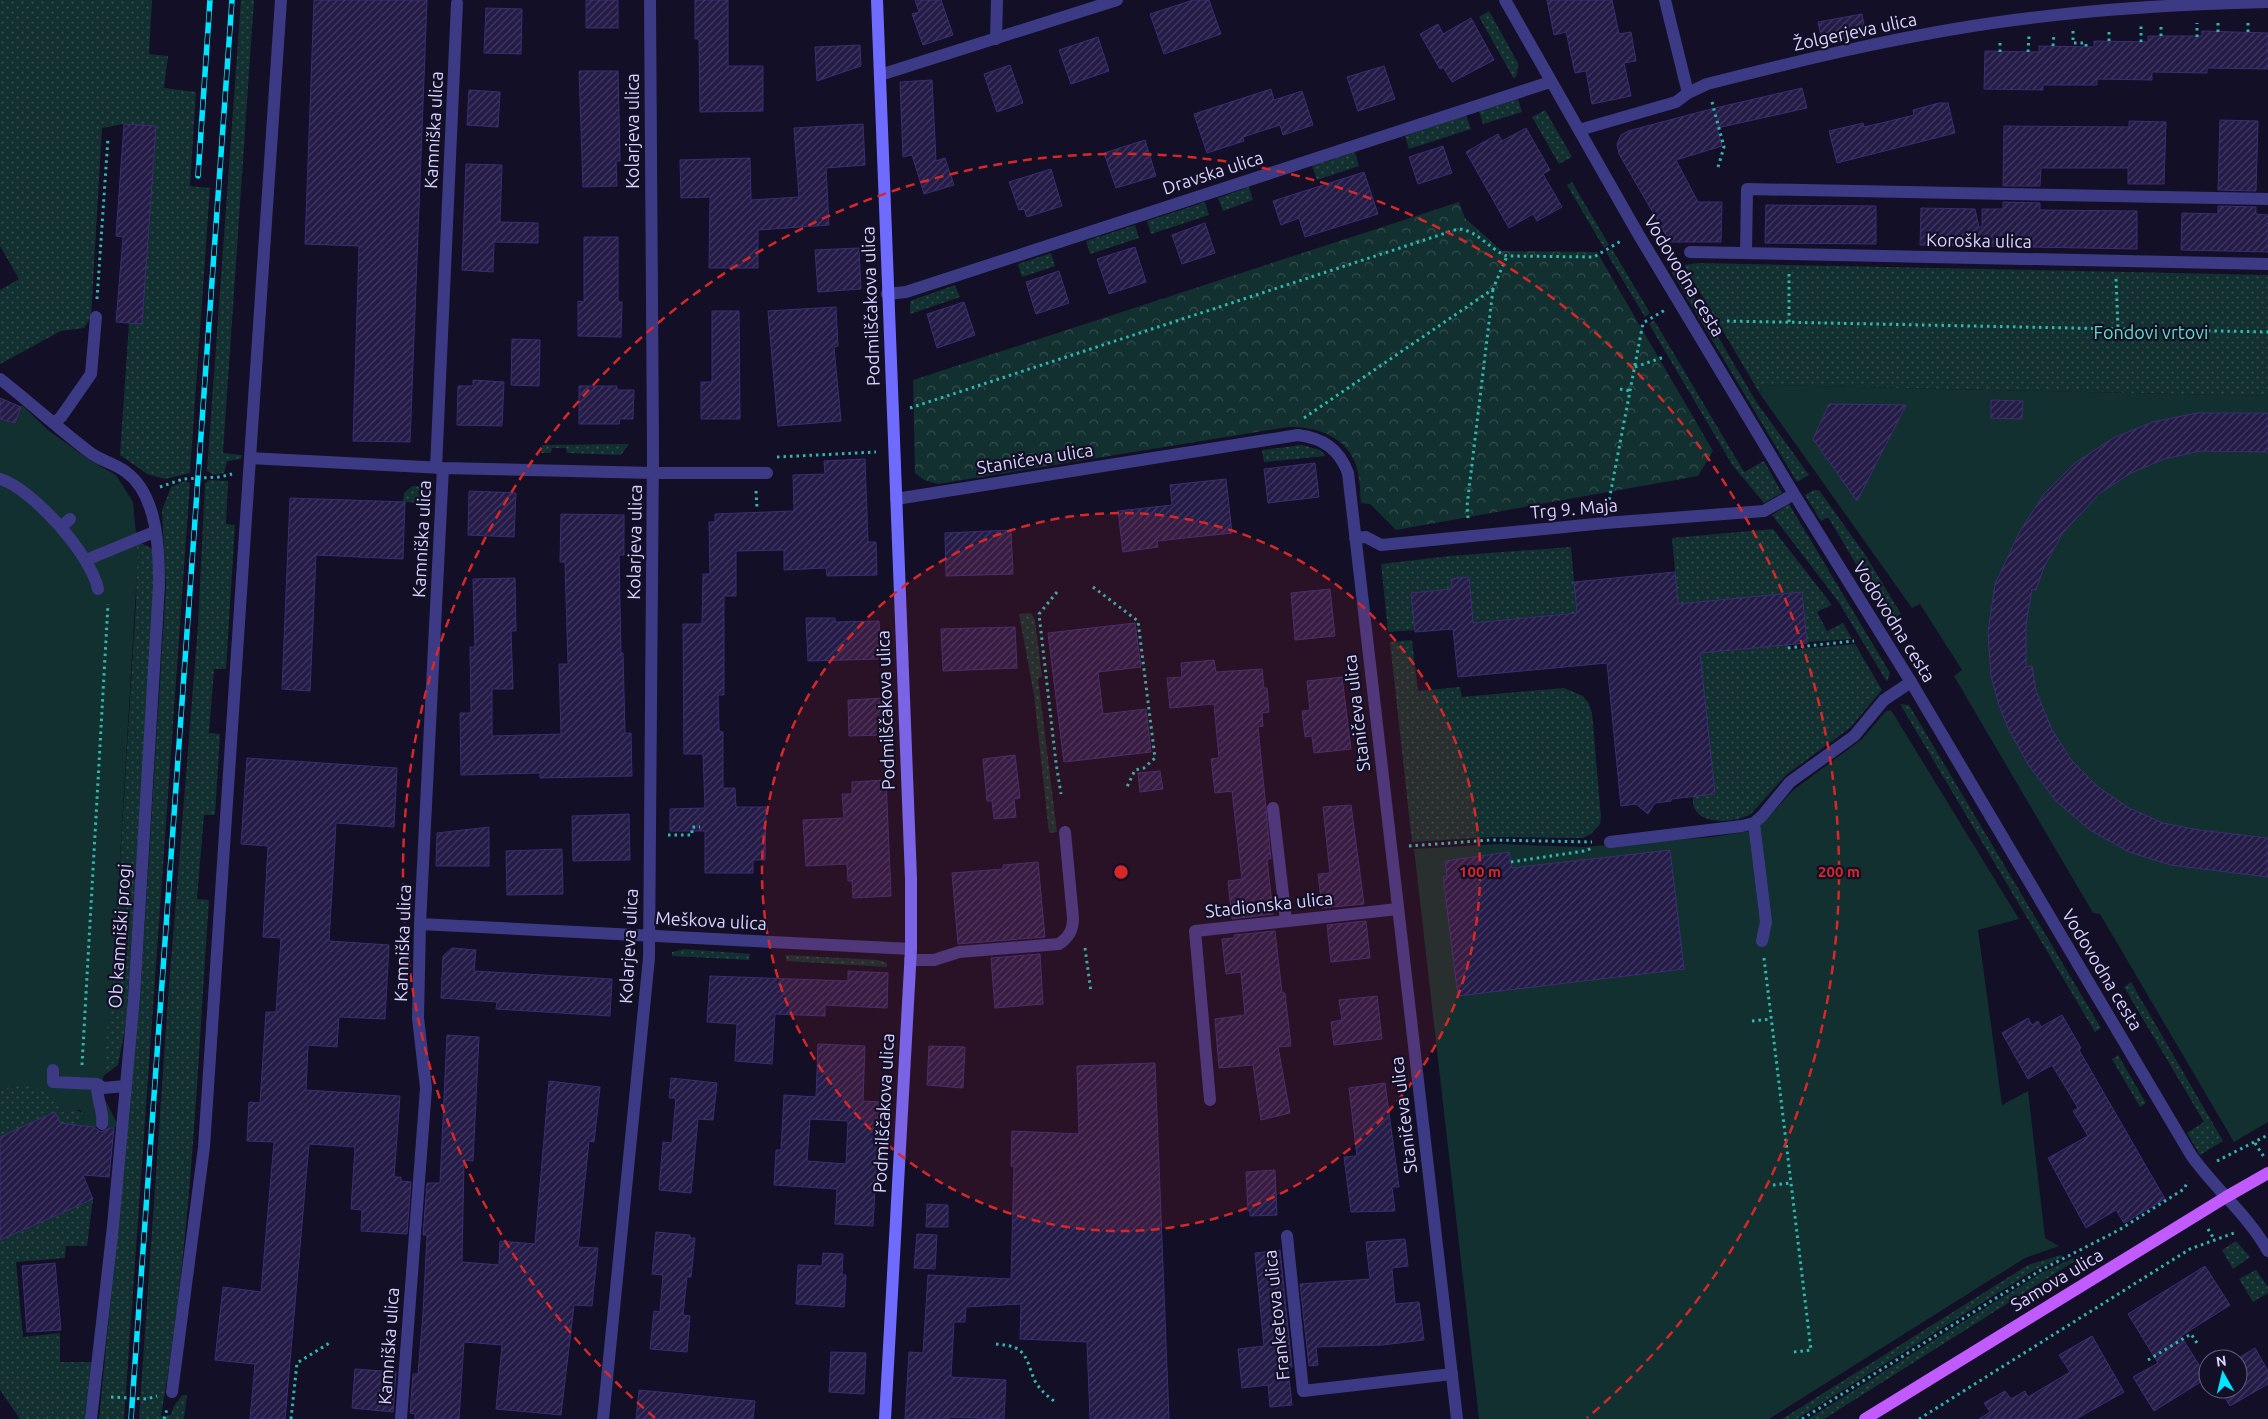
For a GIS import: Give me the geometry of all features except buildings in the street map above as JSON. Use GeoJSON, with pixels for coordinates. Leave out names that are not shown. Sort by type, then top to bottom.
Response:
{"type":"FeatureCollection","features":[{"type":"Feature","properties":{"kind":"main road","name":"Samova ulica"},"geometry":{"type":"LineString","coordinates":[[1865,1419],[2268,1173]]}},
{"type":"Feature","properties":{"kind":"street"},"geometry":{"type":"LineString","coordinates":[[172,1392],[204,1148],[281,0]]}},
{"type":"Feature","properties":{"kind":"street","name":"Kolarjeva ulica"},"geometry":{"type":"LineString","coordinates":[[603,1419],[648,968],[653,473],[650,0]]}},
{"type":"Feature","properties":{"kind":"street","name":"Podmilščakova ulica"},"geometry":{"type":"LineString","coordinates":[[876,0],[911,879],[911,954],[885,1419]]}},
{"type":"Feature","properties":{"kind":"street"},"geometry":{"type":"LineString","coordinates":[[996,39],[997,0]]}},
{"type":"Feature","properties":{"kind":"street"},"geometry":{"type":"LineString","coordinates":[[880,75],[1117,0]]}},
{"type":"Feature","properties":{"kind":"street","name":"Vodovodna cesta"},"geometry":{"type":"LineString","coordinates":[[1505,0],[1637,232],[1794,494],[1911,682],[2191,1155],[2251,1224],[2268,1251]]}},
{"type":"Feature","properties":{"kind":"street"},"geometry":{"type":"LineString","coordinates":[[1665,0],[1688,93]]}},
{"type":"Feature","properties":{"kind":"street","name":"Žolgerjeva ulica"},"geometry":{"type":"LineString","coordinates":[[1580,130],[1676,102],[1688,93],[1707,84],[1880,43],[2000,22],[2161,6],[2268,2]]}},
{"type":"Feature","properties":{"kind":"street","name":"Kamniška ulica"},"geometry":{"type":"LineString","coordinates":[[401,1419],[426,1088],[418,1018],[420,924],[457,3]]}},
{"type":"Feature","properties":{"kind":"street","name":"Dravska ulica"},"geometry":{"type":"LineString","coordinates":[[887,294],[906,292],[1550,82]]}},
{"type":"Feature","properties":{"kind":"street"},"geometry":{"type":"LineString","coordinates":[[1746,253],[1747,189],[2268,200]]}},
{"type":"Feature","properties":{"kind":"street","name":"Koroška ulica"},"geometry":{"type":"LineString","coordinates":[[1690,252],[2268,264]]}},
{"type":"Feature","properties":{"kind":"street"},"geometry":{"type":"LineString","coordinates":[[54,423],[61,417],[91,374],[96,317]]}},
{"type":"Feature","properties":{"kind":"street","name":"Ob kamniški progi"},"geometry":{"type":"LineString","coordinates":[[0,378],[93,455],[118,468],[134,480],[143,493],[151,514],[159,556],[160,586],[136,969],[126,1086],[91,1419]]}},
{"type":"Feature","properties":{"kind":"street","name":"Staničeva ulica"},"geometry":{"type":"LineString","coordinates":[[896,499],[1286,436],[1298,435],[1317,439],[1340,456],[1348,472],[1457,1419]]}},
{"type":"Feature","properties":{"kind":"street","name":"Kamniška ulica"},"geometry":{"type":"LineString","coordinates":[[250,458],[439,468],[653,473]]}},
{"type":"Feature","properties":{"kind":"street","name":"Kolarjeva ulica"},"geometry":{"type":"LineString","coordinates":[[653,473],[768,473]]}},
{"type":"Feature","properties":{"kind":"street"},"geometry":{"type":"LineString","coordinates":[[0,479],[31,496],[66,523],[96,575],[98,588]]}},
{"type":"Feature","properties":{"kind":"street","name":"Trg 9. Maja"},"geometry":{"type":"LineString","coordinates":[[1355,538],[1366,536],[1381,545],[1764,511],[1794,494]]}},
{"type":"Feature","properties":{"kind":"street"},"geometry":{"type":"LineString","coordinates":[[86,560],[154,532]]}},
{"type":"Feature","properties":{"kind":"street"},"geometry":{"type":"LineString","coordinates":[[1610,842],[1754,823],[1790,782],[1854,736],[1884,700],[1911,682]]}},
{"type":"Feature","properties":{"kind":"street"},"geometry":{"type":"LineString","coordinates":[[1273,808],[1286,921]]}},
{"type":"Feature","properties":{"kind":"street"},"geometry":{"type":"LineString","coordinates":[[1754,823],[1766,922],[1762,942]]}},
{"type":"Feature","properties":{"kind":"street","name":"Meškova ulica"},"geometry":{"type":"LineString","coordinates":[[420,924],[649,935],[911,954],[934,960],[958,952],[1059,944],[1068,938],[1073,927],[1065,832]]}},
{"type":"Feature","properties":{"kind":"street","name":"Stadionska ulica"},"geometry":{"type":"LineString","coordinates":[[1210,1100],[1195,930],[1398,909]]}},
{"type":"Feature","properties":{"kind":"street"},"geometry":{"type":"LineString","coordinates":[[53,1070],[52,1082],[97,1084],[103,1088],[126,1086]]}},
{"type":"Feature","properties":{"kind":"street"},"geometry":{"type":"LineString","coordinates":[[97,1084],[96,1095],[103,1115],[102,1124]]}},
{"type":"Feature","properties":{"kind":"street","name":"Franketova ulica"},"geometry":{"type":"LineString","coordinates":[[1287,1236],[1303,1391],[1452,1374]]}},
{"type":"Feature","properties":{"kind":"path"},"geometry":{"type":"LineString","coordinates":[[1714,108],[1724,147],[1718,168]]}},
{"type":"Feature","properties":{"kind":"path"},"geometry":{"type":"LineString","coordinates":[[96,317],[108,138]]}},
{"type":"Feature","properties":{"kind":"path"},"geometry":{"type":"LineString","coordinates":[[910,408],[1458,229],[1468,232],[1507,256],[1594,257],[1637,232]]}},
{"type":"Feature","properties":{"kind":"path"},"geometry":{"type":"LineString","coordinates":[[1788,322],[1789,254]]}},
{"type":"Feature","properties":{"kind":"path"},"geometry":{"type":"LineString","coordinates":[[1466,506],[1490,304],[1493,289],[1507,256]]}},
{"type":"Feature","properties":{"kind":"path"},"geometry":{"type":"LineString","coordinates":[[2116,261],[2118,328]]}},
{"type":"Feature","properties":{"kind":"path"},"geometry":{"type":"LineString","coordinates":[[1286,436],[1305,418],[1493,289]]}},
{"type":"Feature","properties":{"kind":"path"},"geometry":{"type":"LineString","coordinates":[[1605,524],[1643,323],[1679,302]]}},
{"type":"Feature","properties":{"kind":"path"},"geometry":{"type":"LineString","coordinates":[[1728,321],[2268,332]]}},
{"type":"Feature","properties":{"kind":"path"},"geometry":{"type":"LineString","coordinates":[[1634,367],[1664,357]]}},
{"type":"Feature","properties":{"kind":"path"},"geometry":{"type":"LineString","coordinates":[[1620,389],[1630,391]]}},
{"type":"Feature","properties":{"kind":"path"},"geometry":{"type":"LineString","coordinates":[[768,473],[767,461],[771,458],[876,452]]}},
{"type":"Feature","properties":{"kind":"path"},"geometry":{"type":"LineString","coordinates":[[143,493],[183,479],[220,477],[238,472],[249,473]]}},
{"type":"Feature","properties":{"kind":"path"},"geometry":{"type":"LineString","coordinates":[[756,493],[757,508]]}},
{"type":"Feature","properties":{"kind":"path"},"geometry":{"type":"LineString","coordinates":[[1093,587],[1138,621],[1155,758],[1144,768],[1134,770],[1126,789]]}},
{"type":"Feature","properties":{"kind":"path"},"geometry":{"type":"LineString","coordinates":[[81,1084],[109,589],[98,588]]}},
{"type":"Feature","properties":{"kind":"path"},"geometry":{"type":"LineString","coordinates":[[1057,592],[1039,614],[1061,794]]}},
{"type":"Feature","properties":{"kind":"path"},"geometry":{"type":"LineString","coordinates":[[1788,648],[1854,641]]}},
{"type":"Feature","properties":{"kind":"path"},"geometry":{"type":"LineString","coordinates":[[671,834],[692,835],[692,827],[700,827]]}},
{"type":"Feature","properties":{"kind":"path"},"geometry":{"type":"LineString","coordinates":[[1391,848],[1491,840],[1610,842]]}},
{"type":"Feature","properties":{"kind":"path"},"geometry":{"type":"LineString","coordinates":[[1511,862],[1584,851],[1610,842]]}},
{"type":"Feature","properties":{"kind":"path"},"geometry":{"type":"LineString","coordinates":[[1762,942],[1811,1350],[1793,1352]]}},
{"type":"Feature","properties":{"kind":"path"},"geometry":{"type":"LineString","coordinates":[[1086,948],[1091,992]]}},
{"type":"Feature","properties":{"kind":"path"},"geometry":{"type":"LineString","coordinates":[[1752,1021],[1771,1019]]}},
{"type":"Feature","properties":{"kind":"path"},"geometry":{"type":"LineString","coordinates":[[2214,1163],[2268,1135]]}},
{"type":"Feature","properties":{"kind":"path"},"geometry":{"type":"LineString","coordinates":[[2255,1143],[2259,1148]]}},
{"type":"Feature","properties":{"kind":"path","name":"Samova ulica"},"geometry":{"type":"LineString","coordinates":[[1802,1419],[2041,1270],[2119,1230],[2185,1191],[2190,1177]]}},
{"type":"Feature","properties":{"kind":"path"},"geometry":{"type":"LineString","coordinates":[[1773,1185],[1791,1183]]}},
{"type":"Feature","properties":{"kind":"path"},"geometry":{"type":"LineString","coordinates":[[1919,1419],[2168,1262],[2190,1249],[2233,1233]]}},
{"type":"Feature","properties":{"kind":"path"},"geometry":{"type":"LineString","coordinates":[[2210,1234],[2214,1239]]}},
{"type":"Feature","properties":{"kind":"path"},"geometry":{"type":"LineString","coordinates":[[2148,1360],[2191,1334],[2197,1343]]}},
{"type":"Feature","properties":{"kind":"path"},"geometry":{"type":"LineString","coordinates":[[291,1419],[296,1363],[331,1342]]}},
{"type":"Feature","properties":{"kind":"path"},"geometry":{"type":"LineString","coordinates":[[996,1344],[1012,1346],[1019,1350],[1024,1355],[1036,1383],[1044,1393],[1057,1403]]}},
{"type":"Feature","properties":{"kind":"path"},"geometry":{"type":"LineString","coordinates":[[93,1403],[114,1396],[147,1398],[172,1392]]}},
{"type":"Feature","properties":{"kind":"green space"},"geometry":{"type":"Polygon","coordinates":[[[0,0],[152,0],[149,54],[168,56],[164,88],[196,92],[190,186],[210,188],[190,473],[165,479],[147,474],[120,455],[129,323],[142,324],[156,126],[124,124],[102,128],[91,317],[84,328],[61,331],[0,364],[0,290],[19,279],[0,246],[0,0]]]}},
{"type":"Feature","properties":{"kind":"green space"},"geometry":{"type":"Polygon","coordinates":[[[241,0],[254,0],[223,453],[242,455],[241,459],[227,461],[224,473],[214,475],[207,471],[241,0]]]}},
{"type":"Feature","properties":{"kind":"green space"},"geometry":{"type":"Polygon","coordinates":[[[1489,11],[1518,63],[1517,74],[1514,79],[1479,17],[1489,11]]]}},
{"type":"Feature","properties":{"kind":"green space"},"geometry":{"type":"Polygon","coordinates":[[[1518,99],[1522,112],[1483,124],[1479,111],[1518,99]]]}},
{"type":"Feature","properties":{"kind":"green space"},"geometry":{"type":"Polygon","coordinates":[[[1545,110],[1572,157],[1559,164],[1532,117],[1545,110]]]}},
{"type":"Feature","properties":{"kind":"green space"},"geometry":{"type":"Polygon","coordinates":[[[1466,115],[1471,129],[1409,149],[1405,136],[1466,115]]]}},
{"type":"Feature","properties":{"kind":"green space"},"geometry":{"type":"Polygon","coordinates":[[[1355,152],[1359,166],[1317,180],[1312,166],[1355,152]]]}},
{"type":"Feature","properties":{"kind":"green space"},"geometry":{"type":"Polygon","coordinates":[[[1572,182],[1609,245],[1604,248],[1567,185],[1572,182]]]}},
{"type":"Feature","properties":{"kind":"green space"},"geometry":{"type":"Polygon","coordinates":[[[1249,187],[1253,200],[1223,211],[1218,198],[1249,187]]]}},
{"type":"Feature","properties":{"kind":"green space"},"geometry":{"type":"Polygon","coordinates":[[[1205,202],[1209,215],[1151,234],[1147,221],[1205,202]]]}},
{"type":"Feature","properties":{"kind":"green space"},"geometry":{"type":"Polygon","coordinates":[[[1459,202],[1465,218],[1502,251],[1597,252],[1713,451],[1698,476],[1396,530],[1370,504],[1361,503],[1357,468],[1353,457],[1346,448],[1339,441],[1320,431],[1299,427],[1288,427],[938,484],[924,480],[915,473],[913,380],[1459,202]]]}},
{"type":"Feature","properties":{"kind":"green space"},"geometry":{"type":"Polygon","coordinates":[[[1135,225],[1139,238],[1090,254],[1086,241],[1135,225]]]}},
{"type":"Feature","properties":{"kind":"green space"},"geometry":{"type":"Polygon","coordinates":[[[1612,249],[1650,313],[1645,317],[1606,252],[1612,249]]]}},
{"type":"Feature","properties":{"kind":"green space"},"geometry":{"type":"Polygon","coordinates":[[[1051,253],[1055,266],[1022,277],[1018,264],[1051,253]]]}},
{"type":"Feature","properties":{"kind":"green space","name":"Fondovi vrtovi"},"geometry":{"type":"Polygon","coordinates":[[[1699,263],[2268,275],[2268,396],[1764,385],[1761,388],[1760,394],[1684,265],[1699,263]]]}},
{"type":"Feature","properties":{"kind":"green space"},"geometry":{"type":"Polygon","coordinates":[[[1678,269],[1757,403],[1809,475],[1797,482],[1672,273],[1678,269]]]}},
{"type":"Feature","properties":{"kind":"green space"},"geometry":{"type":"Polygon","coordinates":[[[955,285],[960,297],[910,314],[910,301],[955,285]]]}},
{"type":"Feature","properties":{"kind":"green space"},"geometry":{"type":"Polygon","coordinates":[[[1654,320],[1744,472],[1764,461],[1782,493],[1764,503],[1733,466],[1649,324],[1654,320]]]}},
{"type":"Feature","properties":{"kind":"green space"},"geometry":{"type":"Polygon","coordinates":[[[1764,385],[2268,396],[2268,1122],[2234,1142],[2100,914],[2093,913],[1954,676],[1962,670],[1920,604],[1912,608],[1760,394],[1761,388],[1764,385]]]}},
{"type":"Feature","properties":{"kind":"green space"},"geometry":{"type":"Polygon","coordinates":[[[22,405],[48,430],[91,461],[116,475],[133,502],[138,555],[112,995],[108,997],[109,1011],[102,1094],[118,1125],[113,1128],[83,1126],[80,1151],[73,1145],[74,1122],[84,1118],[80,1110],[62,1112],[56,1103],[43,1091],[28,1086],[20,1085],[0,1090],[0,419],[15,423],[22,405]]]}},
{"type":"Feature","properties":{"kind":"green space"},"geometry":{"type":"Polygon","coordinates":[[[629,444],[621,455],[567,453],[566,448],[552,448],[551,453],[541,453],[542,445],[629,444]]]}},
{"type":"Feature","properties":{"kind":"green space"},"geometry":{"type":"Polygon","coordinates":[[[1302,445],[1320,450],[1326,456],[1264,462],[1262,450],[1302,445]]]}},
{"type":"Feature","properties":{"kind":"green space"},"geometry":{"type":"Polygon","coordinates":[[[209,480],[228,481],[226,524],[235,525],[226,669],[214,669],[209,733],[220,734],[215,815],[204,815],[197,899],[209,900],[192,1159],[179,1288],[161,1416],[171,1415],[174,1406],[182,1395],[187,1395],[184,1419],[139,1419],[168,999],[198,625],[205,483],[209,480]]]}},
{"type":"Feature","properties":{"kind":"green space"},"geometry":{"type":"Polygon","coordinates":[[[185,481],[190,483],[124,1419],[99,1419],[140,999],[166,586],[162,510],[171,487],[185,481]]]}},
{"type":"Feature","properties":{"kind":"green space"},"geometry":{"type":"Polygon","coordinates":[[[412,486],[417,486],[426,491],[428,503],[403,502],[404,493],[412,486]]]}},
{"type":"Feature","properties":{"kind":"green space"},"geometry":{"type":"Polygon","coordinates":[[[1814,490],[1819,490],[1866,556],[1901,614],[1890,621],[1828,517],[1821,521],[1805,495],[1814,490]]]}},
{"type":"Feature","properties":{"kind":"green space"},"geometry":{"type":"Polygon","coordinates":[[[1789,504],[1890,673],[1887,682],[1838,601],[1772,515],[1789,504]]]}},
{"type":"Feature","properties":{"kind":"green space"},"geometry":{"type":"Polygon","coordinates":[[[1773,529],[1832,605],[1817,612],[1827,631],[1843,623],[1852,639],[1807,642],[1802,592],[1678,604],[1672,538],[1773,529]]]}},
{"type":"Feature","properties":{"kind":"green space"},"geometry":{"type":"Polygon","coordinates":[[[137,544],[143,544],[152,549],[154,594],[126,1024],[118,1065],[103,1076],[103,1079],[94,993],[108,997],[112,995],[136,602],[137,544]]]}},
{"type":"Feature","properties":{"kind":"green space"},"geometry":{"type":"Polygon","coordinates":[[[1571,547],[1577,616],[1573,616],[1572,613],[1473,623],[1468,577],[1451,579],[1452,589],[1412,593],[1415,630],[1388,632],[1381,564],[1450,556],[1571,547]]]}},
{"type":"Feature","properties":{"kind":"green space"},"geometry":{"type":"Polygon","coordinates":[[[1031,613],[1035,620],[1042,677],[1038,678],[1057,832],[1049,833],[1034,695],[1019,614],[1031,613]]]}},
{"type":"Feature","properties":{"kind":"green space"},"geometry":{"type":"Polygon","coordinates":[[[1412,640],[1418,691],[1460,687],[1462,697],[1564,688],[1583,696],[1589,704],[1592,713],[1601,817],[1600,824],[1591,834],[1583,838],[1492,837],[1412,842],[1390,642],[1412,640]]]}},
{"type":"Feature","properties":{"kind":"green space"},"geometry":{"type":"Polygon","coordinates":[[[1855,644],[1882,690],[1850,728],[1786,775],[1751,814],[1734,820],[1724,821],[1705,818],[1698,813],[1694,806],[1693,796],[1715,794],[1700,653],[1788,645],[1789,650],[1855,644]]]}},
{"type":"Feature","properties":{"kind":"green space"},"geometry":{"type":"Polygon","coordinates":[[[1900,704],[1909,705],[2101,1028],[2095,1032],[1900,704]]]}},
{"type":"Feature","properties":{"kind":"green space"},"geometry":{"type":"Polygon","coordinates":[[[1891,710],[2019,919],[1978,930],[2002,1105],[2028,1091],[2045,1238],[2059,1246],[2025,1258],[1769,1419],[1479,1419],[1414,849],[1499,844],[1582,847],[1712,837],[1755,830],[1792,791],[1862,739],[1886,711],[1891,710]]]}},
{"type":"Feature","properties":{"kind":"green space"},"geometry":{"type":"Polygon","coordinates":[[[684,949],[750,954],[749,960],[672,956],[672,952],[684,949]]]}},
{"type":"Feature","properties":{"kind":"green space"},"geometry":{"type":"Polygon","coordinates":[[[786,955],[878,960],[887,963],[887,967],[786,961],[786,955]]]}},
{"type":"Feature","properties":{"kind":"green space"},"geometry":{"type":"Polygon","coordinates":[[[2131,982],[2223,1141],[2200,1155],[2187,1133],[2204,1122],[2124,987],[2131,982]]]}},
{"type":"Feature","properties":{"kind":"green space"},"geometry":{"type":"Polygon","coordinates":[[[2118,1055],[2146,1103],[2140,1107],[2112,1059],[2118,1055]]]}},
{"type":"Feature","properties":{"kind":"green space"},"geometry":{"type":"Polygon","coordinates":[[[27,1084],[43,1090],[54,1100],[83,1113],[84,1118],[74,1122],[78,1165],[55,1113],[0,1137],[0,1090],[14,1085],[27,1084]]]}},
{"type":"Feature","properties":{"kind":"green space"},"geometry":{"type":"Polygon","coordinates":[[[93,1199],[87,1246],[66,1246],[65,1258],[16,1262],[23,1337],[60,1333],[60,1362],[94,1362],[89,1419],[20,1419],[0,1390],[0,1240],[93,1199]]]}},
{"type":"Feature","properties":{"kind":"green space"},"geometry":{"type":"Polygon","coordinates":[[[2236,1241],[2250,1257],[2233,1269],[2222,1250],[2236,1241]]]}},
{"type":"Feature","properties":{"kind":"green space"},"geometry":{"type":"Polygon","coordinates":[[[2061,1255],[2063,1257],[2033,1271],[1797,1419],[1782,1419],[2028,1265],[2061,1255]]]}},
{"type":"Feature","properties":{"kind":"green space"},"geometry":{"type":"Polygon","coordinates":[[[2080,1255],[2083,1256],[1824,1419],[1808,1419],[2041,1273],[2080,1255]]]}},
{"type":"Feature","properties":{"kind":"green space"},"geometry":{"type":"Polygon","coordinates":[[[2256,1270],[2268,1287],[2268,1293],[2253,1302],[2239,1279],[2256,1270]]]}},
{"type":"Feature","properties":{"kind":"railway"},"geometry":{"type":"LineString","coordinates":[[198,176],[210,0]]}},
{"type":"Feature","properties":{"kind":"railway"},"geometry":{"type":"LineString","coordinates":[[131,1419],[232,0]]}}]}
